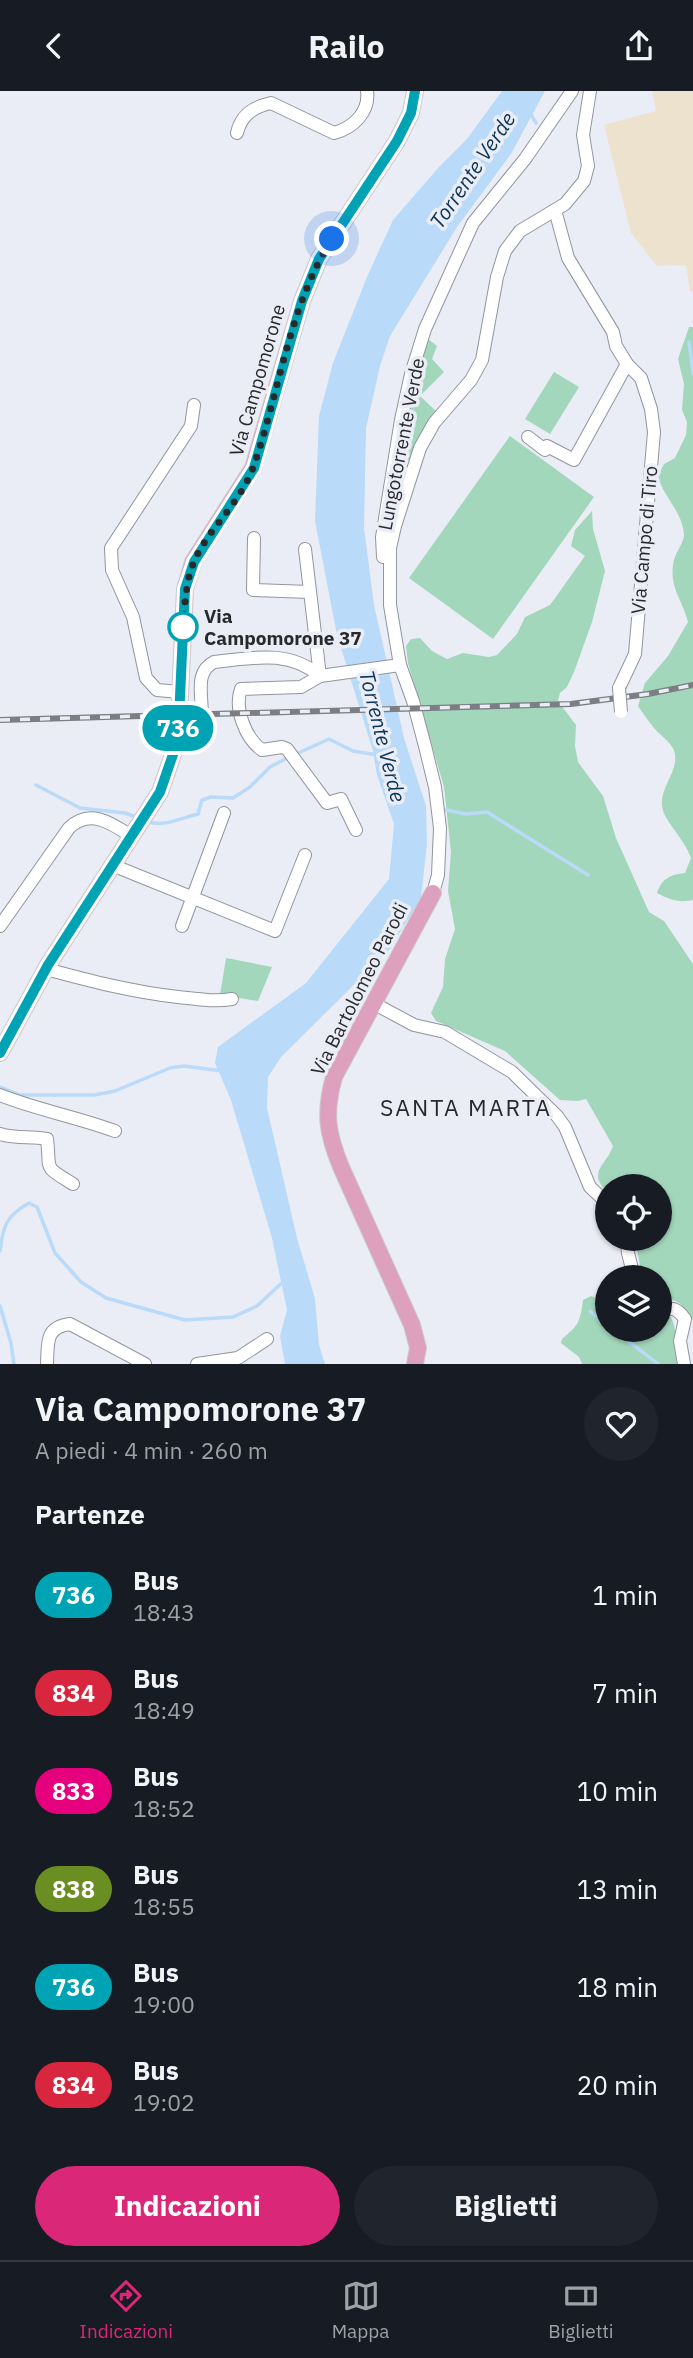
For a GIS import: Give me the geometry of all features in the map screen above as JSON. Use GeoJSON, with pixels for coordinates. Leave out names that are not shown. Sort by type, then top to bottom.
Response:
{"type":"FeatureCollection","features":[{"type":"Feature","properties":{"kind":"main road","name":"Via Campomorone"},"geometry":{"type":"LineString","coordinates":[[0,1053],[46,969],[160,792],[178,740],[185,589],[194,562],[254,468],[302,301],[319,259],[397,141],[411,113],[415,91]]}},
{"type":"Feature","properties":{"kind":"main road","name":"Via Bartolomeo Parodi"},"geometry":{"type":"LineString","coordinates":[[415,1364],[418,1348],[412,1325],[333,1147],[327,1102],[334,1077],[433,893]]}},
{"type":"Feature","properties":{"kind":"street"},"geometry":{"type":"LineString","coordinates":[[237,133],[243,118],[252,109],[271,103],[334,133],[354,123],[365,110],[367,91]]}},
{"type":"Feature","properties":{"kind":"street","name":"Lungotorrente Verde"},"geometry":{"type":"LineString","coordinates":[[390,605],[382,537],[401,420],[425,329],[473,223],[525,159],[572,91]]}},
{"type":"Feature","properties":{"kind":"street"},"geometry":{"type":"LineString","coordinates":[[388,590],[390,548],[420,448],[434,423],[471,380],[482,360],[497,277],[505,251],[520,231],[555,210],[574,194],[584,181],[588,166],[583,135],[590,91]]}},
{"type":"Feature","properties":{"kind":"street","name":"Via Campo di Tiro"},"geometry":{"type":"LineString","coordinates":[[555,210],[568,258],[613,332],[615,346],[641,378],[651,409],[654,432],[635,654],[619,688],[622,716]]}},
{"type":"Feature","properties":{"kind":"street"},"geometry":{"type":"LineString","coordinates":[[528,437],[545,450],[547,446],[574,460],[627,364]]}},
{"type":"Feature","properties":{"kind":"street"},"geometry":{"type":"LineString","coordinates":[[180,692],[157,690],[146,678],[134,617],[112,570],[111,548],[191,426],[194,405]]}},
{"type":"Feature","properties":{"kind":"street"},"geometry":{"type":"LineString","coordinates":[[254,538],[253,590],[310,592]]}},
{"type":"Feature","properties":{"kind":"street"},"geometry":{"type":"LineString","coordinates":[[305,549],[324,675]]}},
{"type":"Feature","properties":{"kind":"street","name":"Via Bartolomeo Parodi"},"geometry":{"type":"LineString","coordinates":[[390,605],[400,665],[413,701],[435,787],[440,852],[433,893]]}},
{"type":"Feature","properties":{"kind":"street"},"geometry":{"type":"LineString","coordinates":[[178,740],[194,738],[199,733],[203,715],[201,677],[206,667],[214,662],[279,656],[324,675]]}},
{"type":"Feature","properties":{"kind":"street"},"geometry":{"type":"LineString","coordinates":[[356,830],[341,799],[327,803],[282,747],[262,750],[251,741],[245,730],[239,691],[301,687],[324,675],[400,665]]}},
{"type":"Feature","properties":{"kind":"street"},"geometry":{"type":"LineString","coordinates":[[182,926],[224,813]]}},
{"type":"Feature","properties":{"kind":"street"},"geometry":{"type":"LineString","coordinates":[[0,926],[69,828],[77,821],[95,818],[138,825]]}},
{"type":"Feature","properties":{"kind":"street"},"geometry":{"type":"LineString","coordinates":[[112,865],[275,931],[305,855]]}},
{"type":"Feature","properties":{"kind":"street"},"geometry":{"type":"LineString","coordinates":[[46,969],[108,985],[168,996],[217,1002],[232,999]]}},
{"type":"Feature","properties":{"kind":"street"},"geometry":{"type":"LineString","coordinates":[[373,1003],[414,1025],[445,1032],[512,1072],[565,1127],[590,1188],[595,1192]]}},
{"type":"Feature","properties":{"kind":"street"},"geometry":{"type":"LineString","coordinates":[[0,1095],[115,1131]]}},
{"type":"Feature","properties":{"kind":"street"},"geometry":{"type":"LineString","coordinates":[[0,1134],[12,1138],[34,1136],[47,1139],[46,1159],[51,1170],[73,1184]]}},
{"type":"Feature","properties":{"kind":"street"},"geometry":{"type":"LineString","coordinates":[[672,1308],[678,1310],[685,1319],[680,1341],[684,1364]]}},
{"type":"Feature","properties":{"kind":"street"},"geometry":{"type":"LineString","coordinates":[[47,1364],[48,1340],[52,1331],[60,1325],[70,1324],[145,1364]]}},
{"type":"Feature","properties":{"kind":"street"},"geometry":{"type":"LineString","coordinates":[[197,1364],[227,1362],[267,1339]]}},
{"type":"Feature","properties":{"kind":"shaded area"},"geometry":{"type":"Polygon","coordinates":[[[652,91],[693,91],[693,291],[690,292],[686,265],[657,266],[631,233],[604,125],[656,111],[652,91]]]}},
{"type":"Feature","properties":{"kind":"green space"},"geometry":{"type":"Polygon","coordinates":[[[689,327],[693,327],[693,900],[683,901],[657,893],[667,878],[685,873],[691,858],[663,811],[663,794],[675,764],[675,756],[671,745],[638,706],[645,683],[668,656],[688,622],[673,578],[674,560],[684,538],[683,527],[658,476],[664,464],[675,458],[686,435],[687,422],[682,410],[684,384],[678,359],[689,327]]]}},
{"type":"Feature","properties":{"kind":"green space"},"geometry":{"type":"Polygon","coordinates":[[[427,338],[437,346],[432,359],[444,372],[420,396],[437,412],[391,525],[408,408],[427,338]]]}},
{"type":"Feature","properties":{"kind":"green space"},"geometry":{"type":"Polygon","coordinates":[[[554,372],[579,387],[550,434],[525,419],[554,372]]]}},
{"type":"Feature","properties":{"kind":"green space"},"geometry":{"type":"Polygon","coordinates":[[[510,436],[594,497],[493,639],[409,578],[510,436]]]}},
{"type":"Feature","properties":{"kind":"green space"},"geometry":{"type":"Polygon","coordinates":[[[592,511],[593,529],[605,571],[592,622],[574,672],[567,687],[560,693],[558,701],[576,725],[575,746],[578,762],[603,796],[616,838],[649,912],[664,921],[693,964],[693,1320],[680,1304],[672,1300],[672,1265],[640,1265],[637,1251],[672,1251],[672,1174],[598,1174],[613,1146],[586,1099],[560,1100],[505,1051],[436,1021],[431,1013],[443,987],[445,959],[455,929],[448,891],[451,852],[444,787],[408,663],[406,646],[411,639],[420,638],[432,651],[447,659],[463,653],[489,657],[497,655],[517,634],[525,617],[550,605],[585,556],[571,546],[575,530],[592,511]]]}},
{"type":"Feature","properties":{"kind":"green space"},"geometry":{"type":"Polygon","coordinates":[[[226,958],[272,967],[258,1001],[220,995],[226,958]]]}},
{"type":"Feature","properties":{"kind":"green space"},"geometry":{"type":"Polygon","coordinates":[[[591,1296],[595,1298],[595,1342],[672,1342],[672,1319],[677,1364],[582,1364],[579,1357],[561,1343],[578,1323],[583,1300],[591,1296]]]}},
{"type":"Feature","properties":{"kind":"water","name":"Torrente Verde"},"geometry":{"type":"Polygon","coordinates":[[[502,91],[545,91],[511,154],[457,227],[390,336],[380,366],[366,428],[364,528],[374,605],[404,738],[426,806],[427,844],[421,898],[390,949],[281,1057],[268,1077],[267,1108],[297,1238],[315,1299],[319,1345],[325,1364],[285,1364],[280,1336],[287,1310],[272,1238],[231,1100],[215,1063],[218,1047],[306,983],[389,879],[394,824],[377,775],[373,751],[337,635],[315,521],[319,416],[333,363],[393,220],[467,139],[502,91]]]}},
{"type":"Feature","properties":{"kind":"waterway"},"geometry":{"type":"LineString","coordinates":[[530,113],[536,123]]}},
{"type":"Feature","properties":{"kind":"waterway"},"geometry":{"type":"LineString","coordinates":[[689,342],[693,373]]}},
{"type":"Feature","properties":{"kind":"waterway","name":"Torrente Verde"},"geometry":{"type":"LineString","coordinates":[[296,754],[329,739],[353,751],[377,755]]}},
{"type":"Feature","properties":{"kind":"waterway"},"geometry":{"type":"LineString","coordinates":[[146,821],[166,823],[198,814],[202,800],[211,797],[233,798],[250,787],[270,767],[289,757]]}},
{"type":"Feature","properties":{"kind":"waterway"},"geometry":{"type":"LineString","coordinates":[[36,785],[80,808],[125,813],[139,818]]}},
{"type":"Feature","properties":{"kind":"waterway"},"geometry":{"type":"LineString","coordinates":[[441,809],[466,814],[487,812],[588,875]]}},
{"type":"Feature","properties":{"kind":"waterway"},"geometry":{"type":"LineString","coordinates":[[0,1087],[20,1095],[94,1095],[115,1091],[170,1068],[184,1066],[222,1071]]}},
{"type":"Feature","properties":{"kind":"waterway"},"geometry":{"type":"LineString","coordinates":[[0,1251],[7,1223],[15,1212],[29,1203],[37,1207],[55,1253],[81,1282],[106,1298],[185,1320],[233,1317],[257,1306],[284,1281]]}},
{"type":"Feature","properties":{"kind":"waterway"},"geometry":{"type":"LineString","coordinates":[[0,1306],[14,1364]]}},
{"type":"Feature","properties":{"kind":"waterway"},"geometry":{"type":"LineString","coordinates":[[590,1311],[595,1315]]}},
{"type":"Feature","properties":{"kind":"waterway"},"geometry":{"type":"LineString","coordinates":[[630,1342],[658,1364]]}},
{"type":"Feature","properties":{"kind":"railway"},"geometry":{"type":"LineString","coordinates":[[0,720],[571,704],[693,685]]}},
{"type":"Feature","properties":{"kind":"bus line","name":"736"},"geometry":{"type":"LineString","coordinates":[[0,1053],[48,965],[160,792],[178,740],[185,589],[194,562],[254,468],[302,301],[319,259],[397,141],[411,113],[415,91]]}},
{"type":"Feature","properties":{"kind":"place","name":"Via Campomorone 37"},"geometry":{"type":"Point","coordinates":[183,627]}},
{"type":"Feature","properties":{"kind":"district","name":"SANTA MARTA"},"geometry":{"type":"Point","coordinates":[466,1107]}},
{"type":"Feature","properties":{"kind":"route"},"geometry":{"type":"LineString","coordinates":[[183,627],[185,589],[194,562],[254,468],[302,301],[319,259],[332,239]]}}]}
